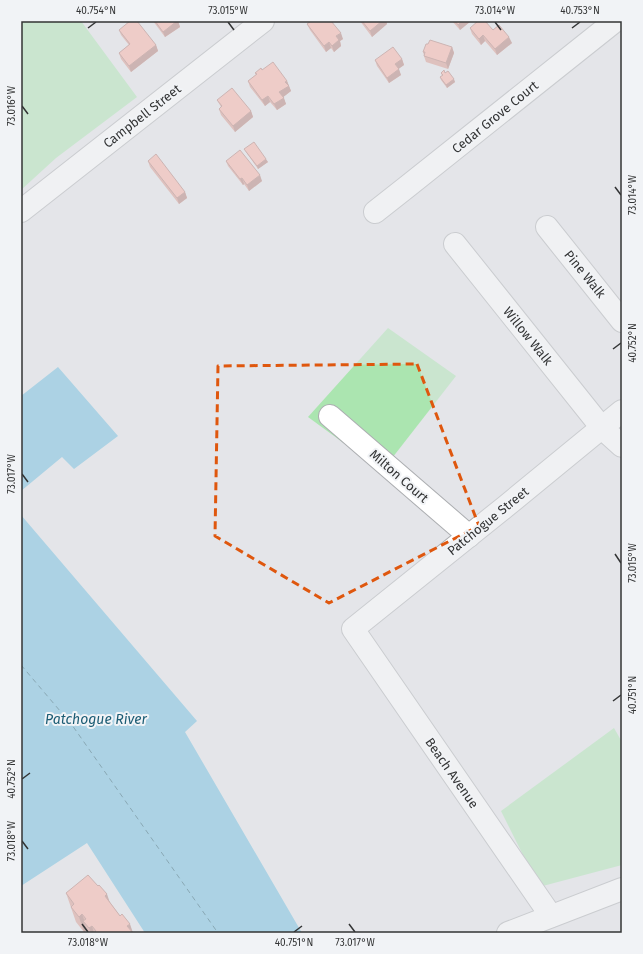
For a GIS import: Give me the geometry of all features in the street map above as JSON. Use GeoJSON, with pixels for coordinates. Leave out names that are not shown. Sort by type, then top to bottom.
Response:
{"type":"FeatureCollection","features":[{"type":"Feature","properties":{"kind":"street","name":"Campbell Street"},"geometry":{"type":"LineString","coordinates":[[21,211],[263,21]]}},
{"type":"Feature","properties":{"kind":"street","name":"Cedar Grove Court"},"geometry":{"type":"LineString","coordinates":[[375,212],[614,21]]}},
{"type":"Feature","properties":{"kind":"street","name":"Pine Walk"},"geometry":{"type":"LineString","coordinates":[[547,227],[622,320]]}},
{"type":"Feature","properties":{"kind":"street","name":"Willow Walk"},"geometry":{"type":"LineString","coordinates":[[454,244],[602,428],[622,446]]}},
{"type":"Feature","properties":{"kind":"street","name":"Patchogue Street"},"geometry":{"type":"LineString","coordinates":[[353,629],[622,411]]}},
{"type":"Feature","properties":{"kind":"street","name":"Milton Court"},"geometry":{"type":"LineString","coordinates":[[330,416],[469,536]]}},
{"type":"Feature","properties":{"kind":"street","name":"Beach Avenue"},"geometry":{"type":"LineString","coordinates":[[353,629],[551,916]]}},
{"type":"Feature","properties":{"kind":"street"},"geometry":{"type":"LineString","coordinates":[[508,933],[622,889]]}},
{"type":"Feature","properties":{"kind":"highlighted area"},"geometry":{"type":"Polygon","coordinates":[[[417,364],[479,526],[329,603],[215,536],[218,366],[417,364]]]}},
{"type":"Feature","properties":{"kind":"green space"},"geometry":{"type":"Polygon","coordinates":[[[21,21],[81,21],[137,97],[56,158],[21,190],[21,21]]]}},
{"type":"Feature","properties":{"kind":"green space"},"geometry":{"type":"Polygon","coordinates":[[[388,328],[456,376],[382,471],[308,417],[388,328]]]}},
{"type":"Feature","properties":{"kind":"green space"},"geometry":{"type":"Polygon","coordinates":[[[614,728],[622,742],[622,865],[539,887],[501,811],[614,728]]]}},
{"type":"Feature","properties":{"kind":"water"},"geometry":{"type":"Polygon","coordinates":[[[58,367],[118,436],[74,469],[62,457],[21,491],[21,396],[58,367]]]}},
{"type":"Feature","properties":{"kind":"water","name":"Patchogue River"},"geometry":{"type":"Polygon","coordinates":[[[21,515],[197,721],[185,732],[302,933],[145,933],[87,843],[21,886],[21,515]]]}},
{"type":"Feature","properties":{"kind":"building"},"geometry":{"type":"Polygon","coordinates":[[[130,21],[137,21],[156,45],[129,66],[119,53],[130,44],[119,30],[130,21]]]}},
{"type":"Feature","properties":{"kind":"building"},"geometry":{"type":"Polygon","coordinates":[[[155,21],[177,21],[163,32],[155,21]]]}},
{"type":"Feature","properties":{"kind":"building"},"geometry":{"type":"Polygon","coordinates":[[[311,21],[331,21],[341,33],[336,36],[339,40],[332,46],[329,42],[324,46],[307,24],[311,21]]]}},
{"type":"Feature","properties":{"kind":"building"},"geometry":{"type":"Polygon","coordinates":[[[362,21],[382,21],[370,31],[362,21]]]}},
{"type":"Feature","properties":{"kind":"building"},"geometry":{"type":"Polygon","coordinates":[[[455,21],[462,21],[458,25],[455,21]]]}},
{"type":"Feature","properties":{"kind":"building"},"geometry":{"type":"Polygon","coordinates":[[[478,21],[485,21],[493,30],[499,25],[509,37],[495,49],[483,35],[479,39],[470,28],[478,21]]]}},
{"type":"Feature","properties":{"kind":"building"},"geometry":{"type":"Polygon","coordinates":[[[430,40],[452,47],[446,63],[424,56],[425,52],[423,52],[426,44],[428,44],[430,40]]]}},
{"type":"Feature","properties":{"kind":"building"},"geometry":{"type":"Polygon","coordinates":[[[393,47],[402,59],[395,64],[399,69],[387,78],[375,60],[393,47]]]}},
{"type":"Feature","properties":{"kind":"building"},"geometry":{"type":"Polygon","coordinates":[[[273,62],[289,86],[279,92],[284,98],[274,104],[268,96],[262,100],[248,81],[257,74],[255,73],[261,68],[262,70],[273,62]]]}},
{"type":"Feature","properties":{"kind":"building"},"geometry":{"type":"Polygon","coordinates":[[[444,70],[445,73],[448,71],[454,79],[446,85],[440,77],[443,75],[441,73],[444,70]]]}},
{"type":"Feature","properties":{"kind":"building"},"geometry":{"type":"Polygon","coordinates":[[[232,88],[251,111],[233,126],[219,109],[222,106],[217,100],[232,88]]]}},
{"type":"Feature","properties":{"kind":"building"},"geometry":{"type":"Polygon","coordinates":[[[254,142],[266,159],[257,166],[244,149],[254,142]]]}},
{"type":"Feature","properties":{"kind":"building"},"geometry":{"type":"Polygon","coordinates":[[[240,150],[260,175],[247,185],[242,178],[240,179],[226,161],[240,150]]]}},
{"type":"Feature","properties":{"kind":"building"},"geometry":{"type":"Polygon","coordinates":[[[156,154],[185,192],[177,198],[148,161],[156,154]]]}},
{"type":"Feature","properties":{"kind":"building"},"geometry":{"type":"Polygon","coordinates":[[[88,875],[107,894],[105,896],[120,916],[122,914],[130,924],[127,926],[133,933],[94,933],[96,931],[92,926],[89,928],[83,921],[86,919],[82,914],[79,917],[71,907],[74,904],[66,893],[88,875]]]}},
{"type":"Feature","properties":{"kind":"ferry route"},"geometry":{"type":"LineString","coordinates":[[21,665],[72,725],[218,933]]}}]}
